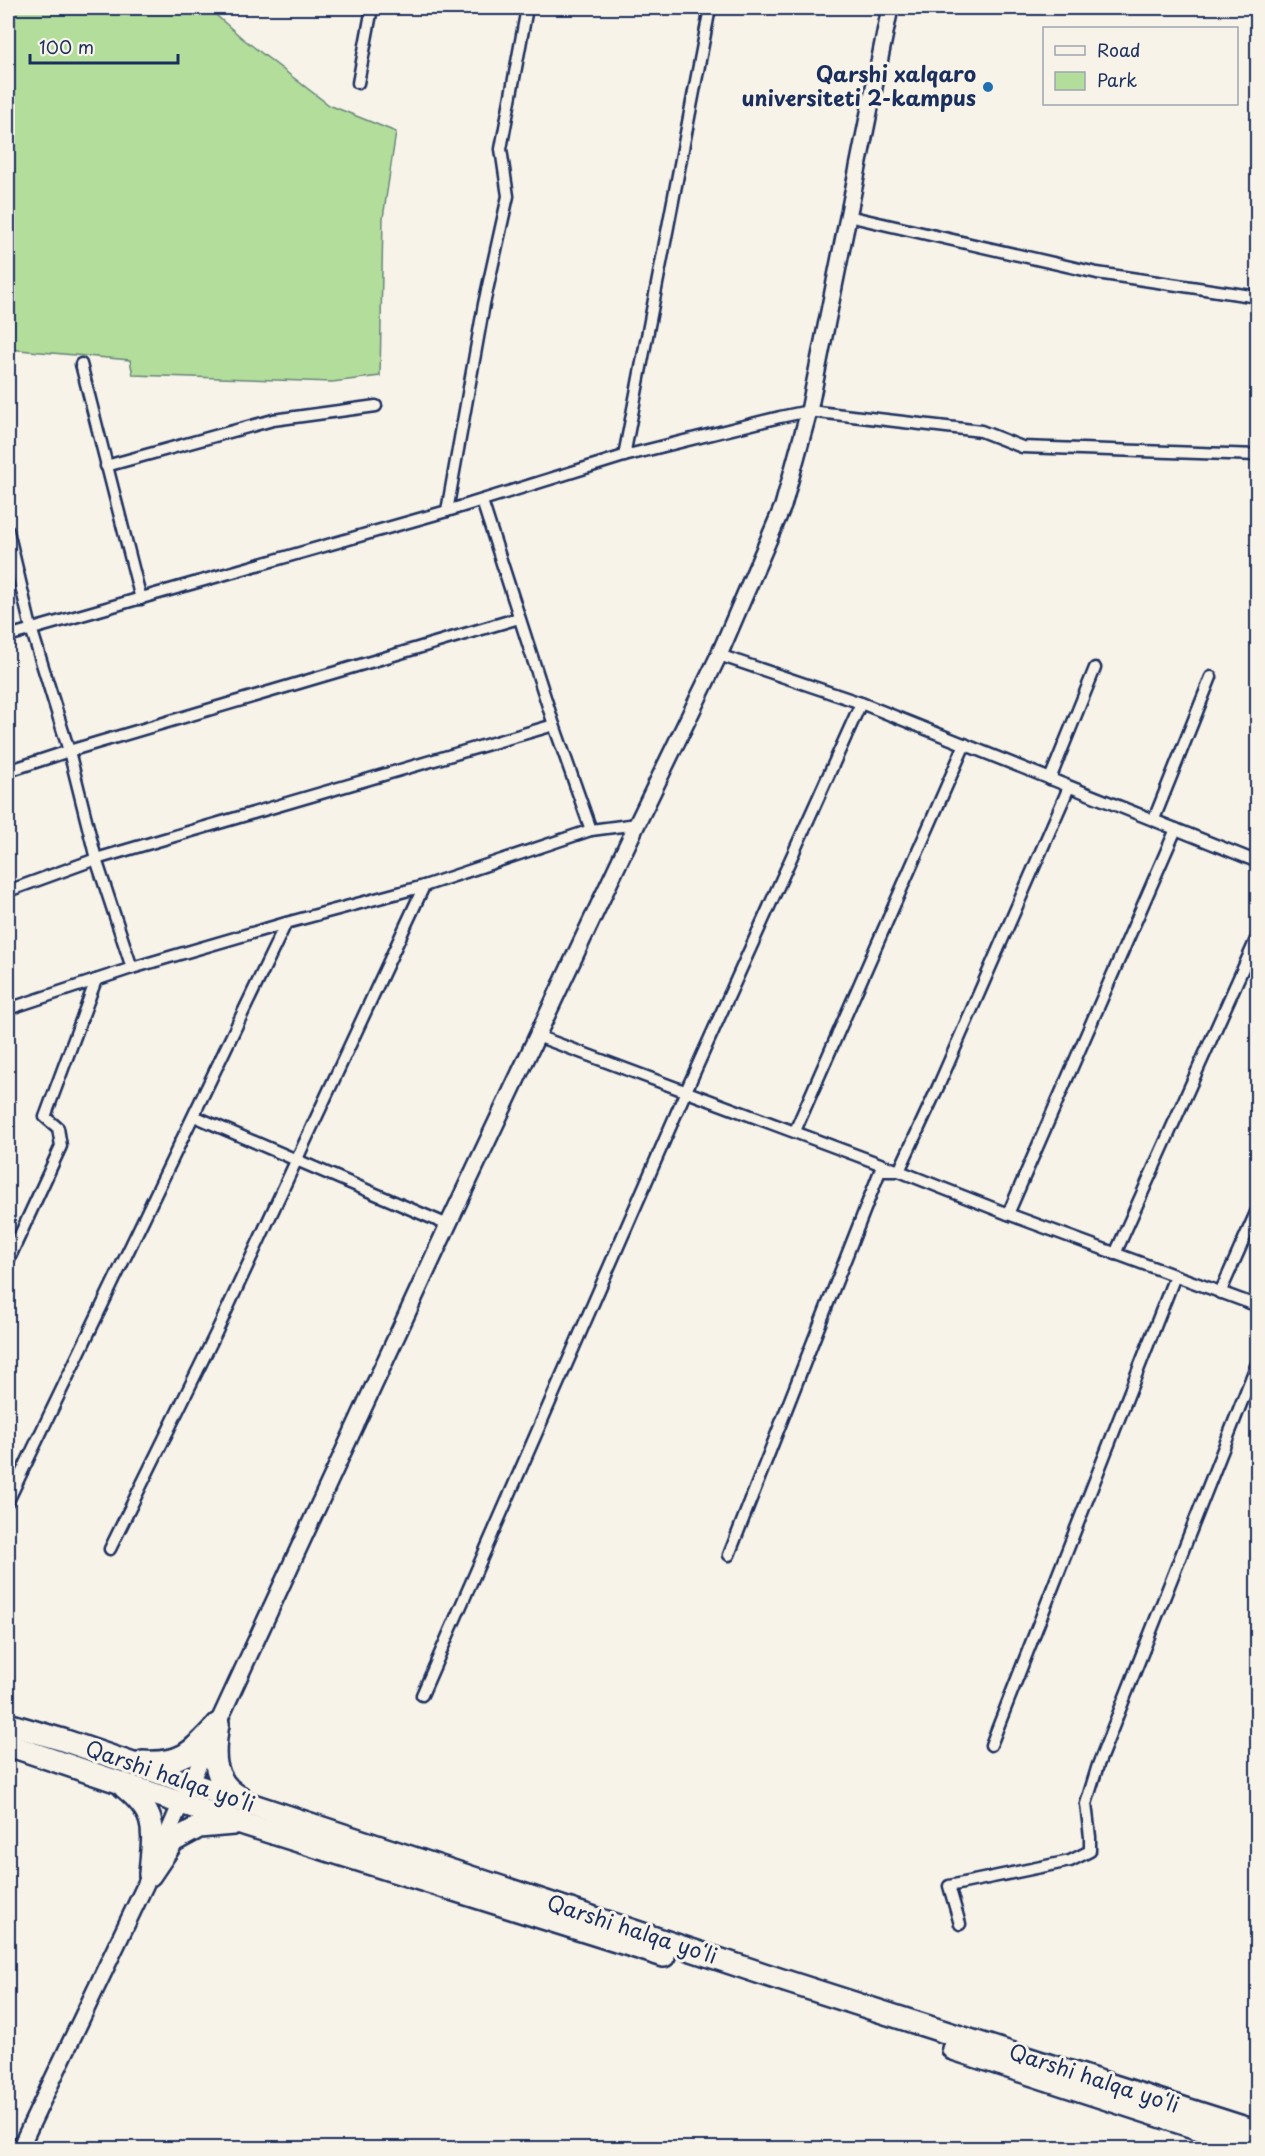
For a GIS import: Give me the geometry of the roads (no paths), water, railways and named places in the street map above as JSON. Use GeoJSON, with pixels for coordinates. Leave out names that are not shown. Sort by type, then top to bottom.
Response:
{"type":"FeatureCollection","features":[{"type":"Feature","properties":{"kind":"highway","name":"Qarshi halqa yoʻli"},"geometry":{"type":"LineString","coordinates":[[8,1724],[113,1757],[247,1826],[1257,2132]]}},
{"type":"Feature","properties":{"kind":"highway"},"geometry":{"type":"LineString","coordinates":[[113,1757],[144,1762],[170,1762],[194,1750],[218,1724]]}},
{"type":"Feature","properties":{"kind":"highway"},"geometry":{"type":"LineString","coordinates":[[218,1724],[214,1746],[215,1763],[221,1778],[229,1791],[259,1807]]}},
{"type":"Feature","properties":{"kind":"highway","name":"Qarshi halqa yoʻli"},"geometry":{"type":"LineString","coordinates":[[8,1745],[117,1781],[259,1807],[1257,2148]]}},
{"type":"Feature","properties":{"kind":"highway"},"geometry":{"type":"LineString","coordinates":[[117,1781],[141,1801],[152,1820],[150,1875]]}},
{"type":"Feature","properties":{"kind":"highway"},"geometry":{"type":"LineString","coordinates":[[150,1875],[173,1841],[200,1827],[225,1824],[247,1826]]}},
{"type":"Feature","properties":{"kind":"main road"},"geometry":{"type":"LineString","coordinates":[[20,2148],[150,1875],[448,1225],[719,654],[783,506],[809,411],[890,8]]}},
{"type":"Feature","properties":{"kind":"street"},"geometry":{"type":"LineString","coordinates":[[358,83],[372,8]]}},
{"type":"Feature","properties":{"kind":"street"},"geometry":{"type":"LineString","coordinates":[[447,511],[483,304],[508,196],[501,150],[527,8]]}},
{"type":"Feature","properties":{"kind":"street"},"geometry":{"type":"LineString","coordinates":[[624,456],[710,8]]}},
{"type":"Feature","properties":{"kind":"street"},"geometry":{"type":"LineString","coordinates":[[848,216],[1097,273],[1257,297]]}},
{"type":"Feature","properties":{"kind":"street"},"geometry":{"type":"LineString","coordinates":[[81,364],[141,599]]}},
{"type":"Feature","properties":{"kind":"street"},"geometry":{"type":"LineString","coordinates":[[106,466],[273,420],[376,406]]}},
{"type":"Feature","properties":{"kind":"street"},"geometry":{"type":"LineString","coordinates":[[8,636],[482,501],[624,456],[809,411],[981,431],[1022,447],[1257,455]]}},
{"type":"Feature","properties":{"kind":"street"},"geometry":{"type":"LineString","coordinates":[[482,501],[591,830]]}},
{"type":"Feature","properties":{"kind":"street"},"geometry":{"type":"LineString","coordinates":[[8,531],[31,628],[69,751],[96,859],[132,968]]}},
{"type":"Feature","properties":{"kind":"street"},"geometry":{"type":"LineString","coordinates":[[8,771],[519,618]]}},
{"type":"Feature","properties":{"kind":"street"},"geometry":{"type":"LineString","coordinates":[[719,654],[861,703],[1257,862]]}},
{"type":"Feature","properties":{"kind":"street"},"geometry":{"type":"LineString","coordinates":[[1050,779],[1095,668]]}},
{"type":"Feature","properties":{"kind":"street"},"geometry":{"type":"LineString","coordinates":[[1154,819],[1211,677]]}},
{"type":"Feature","properties":{"kind":"street"},"geometry":{"type":"LineString","coordinates":[[422,1695],[686,1091],[861,703]]}},
{"type":"Feature","properties":{"kind":"street"},"geometry":{"type":"LineString","coordinates":[[8,891],[96,859],[554,724]]}},
{"type":"Feature","properties":{"kind":"street"},"geometry":{"type":"LineString","coordinates":[[795,1131],[965,744]]}},
{"type":"Feature","properties":{"kind":"street"},"geometry":{"type":"LineString","coordinates":[[899,1171],[1069,787]]}},
{"type":"Feature","properties":{"kind":"street"},"geometry":{"type":"LineString","coordinates":[[8,1009],[132,968],[424,886],[591,830],[637,824]]}},
{"type":"Feature","properties":{"kind":"street"},"geometry":{"type":"LineString","coordinates":[[1008,1215],[1176,829]]}},
{"type":"Feature","properties":{"kind":"street"},"geometry":{"type":"LineString","coordinates":[[110,1549],[298,1160],[424,886]]}},
{"type":"Feature","properties":{"kind":"street"},"geometry":{"type":"LineString","coordinates":[[8,1501],[286,923]]}},
{"type":"Feature","properties":{"kind":"street"},"geometry":{"type":"LineString","coordinates":[[1115,1254],[1257,935]]}},
{"type":"Feature","properties":{"kind":"street"},"geometry":{"type":"LineString","coordinates":[[8,1261],[61,1146],[58,1128],[45,1117],[96,980]]}},
{"type":"Feature","properties":{"kind":"street"},"geometry":{"type":"LineString","coordinates":[[537,1036],[795,1131],[1008,1215],[1257,1306]]}},
{"type":"Feature","properties":{"kind":"street"},"geometry":{"type":"LineString","coordinates":[[194,1116],[448,1225]]}},
{"type":"Feature","properties":{"kind":"street"},"geometry":{"type":"LineString","coordinates":[[729,1555],[880,1171],[899,1171]]}},
{"type":"Feature","properties":{"kind":"street"},"geometry":{"type":"LineString","coordinates":[[1220,1293],[1257,1208]]}},
{"type":"Feature","properties":{"kind":"street"},"geometry":{"type":"LineString","coordinates":[[992,1745],[1175,1276]]}},
{"type":"Feature","properties":{"kind":"street"},"geometry":{"type":"LineString","coordinates":[[960,1924],[949,1886],[1070,1861],[1090,1851],[1086,1804],[1098,1765],[1257,1361]]}},
{"type":"Feature","properties":{"kind":"place","name":"Qarshi xalqaro universiteti 2-kampus"},"geometry":{"type":"Point","coordinates":[988,87]}}]}
